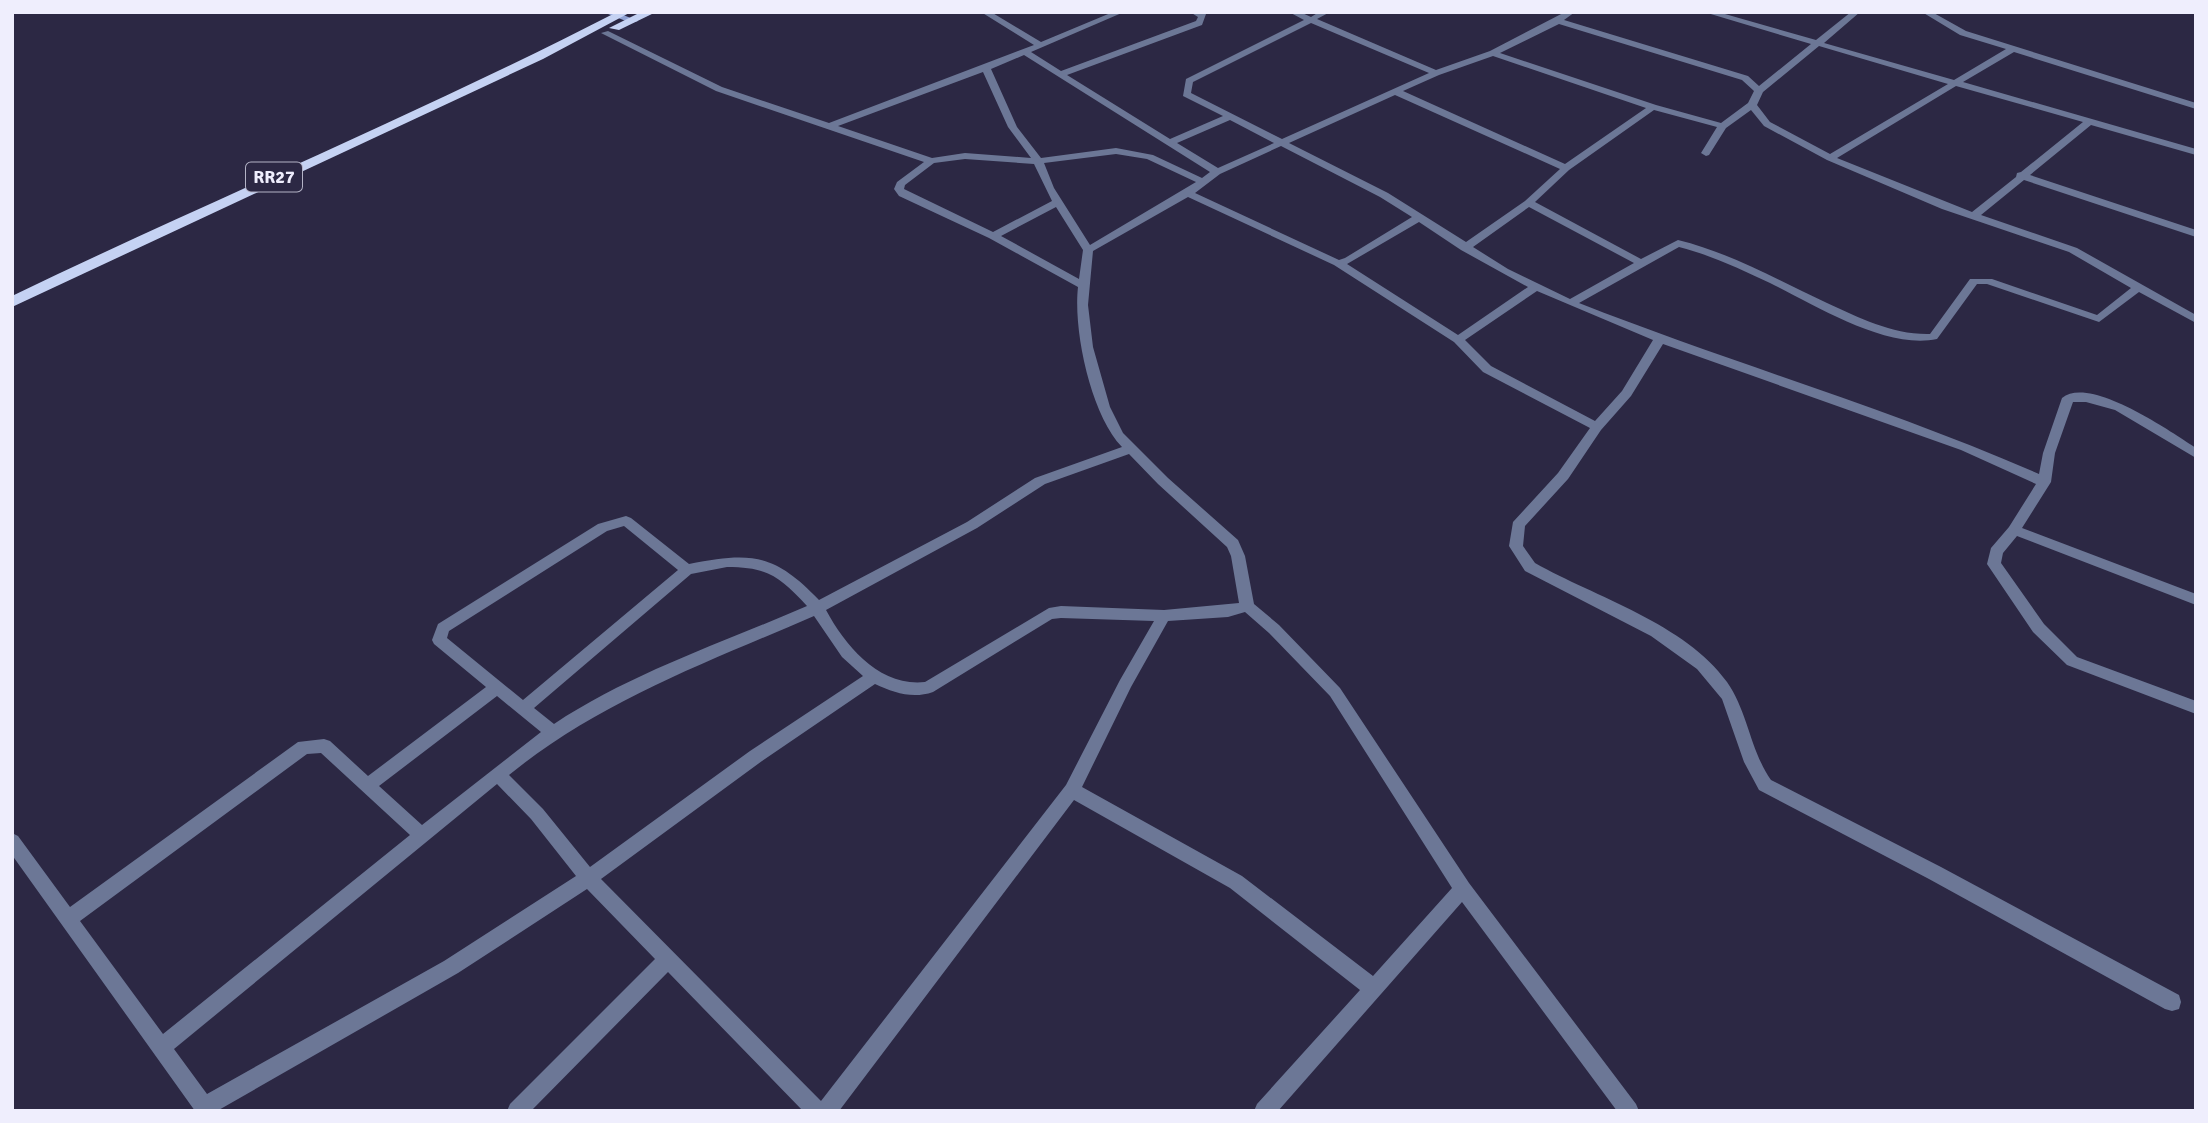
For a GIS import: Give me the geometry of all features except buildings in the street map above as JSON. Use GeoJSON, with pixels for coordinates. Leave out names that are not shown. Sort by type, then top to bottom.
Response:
{"type":"FeatureCollection","features":[{"type":"Feature","properties":{"kind":"highway"},"geometry":{"type":"LineString","coordinates":[[600,30],[601,12]]}},
{"type":"Feature","properties":{"kind":"highway","name":"RR27"},"geometry":{"type":"LineString","coordinates":[[12,302],[162,229],[600,30],[621,15],[649,13]]}},
{"type":"Feature","properties":{"kind":"street"},"geometry":{"type":"LineString","coordinates":[[989,14],[1004,12]]}},
{"type":"Feature","properties":{"kind":"street"},"geometry":{"type":"LineString","coordinates":[[1060,74],[1199,23],[1202,16],[1194,12]]}},
{"type":"Feature","properties":{"kind":"street"},"geometry":{"type":"LineString","coordinates":[[1293,12],[1436,73]]}},
{"type":"Feature","properties":{"kind":"street"},"geometry":{"type":"LineString","coordinates":[[1326,12],[1189,80],[1186,94],[1384,195],[1465,248],[1570,303],[1660,339],[1966,447],[2044,482]]}},
{"type":"Feature","properties":{"kind":"street"},"geometry":{"type":"LineString","coordinates":[[1087,250],[1188,193],[1217,172],[1436,73],[1493,53],[1571,12]]}},
{"type":"Feature","properties":{"kind":"street"},"geometry":{"type":"LineString","coordinates":[[1706,153],[1722,126],[1752,105],[1759,91],[1856,12]]}},
{"type":"Feature","properties":{"kind":"street"},"geometry":{"type":"LineString","coordinates":[[1926,12],[1964,33],[2196,106]]}},
{"type":"Feature","properties":{"kind":"street"},"geometry":{"type":"LineString","coordinates":[[831,127],[986,68],[1114,13]]}},
{"type":"Feature","properties":{"kind":"street"},"geometry":{"type":"LineString","coordinates":[[1713,13],[2196,152]]}},
{"type":"Feature","properties":{"kind":"street"},"geometry":{"type":"LineString","coordinates":[[989,14],[1040,45]]}},
{"type":"Feature","properties":{"kind":"street"},"geometry":{"type":"LineString","coordinates":[[1558,21],[1745,78],[1759,91]]}},
{"type":"Feature","properties":{"kind":"street"},"geometry":{"type":"LineString","coordinates":[[600,30],[719,89],[931,161],[965,156],[1038,161],[1116,151],[1150,157],[1203,182]]}},
{"type":"Feature","properties":{"kind":"street"},"geometry":{"type":"LineString","coordinates":[[1830,158],[1951,83],[2012,49]]}},
{"type":"Feature","properties":{"kind":"street"},"geometry":{"type":"LineString","coordinates":[[1024,52],[1217,172]]}},
{"type":"Feature","properties":{"kind":"street"},"geometry":{"type":"LineString","coordinates":[[1493,53],[1653,107],[1722,126]]}},
{"type":"Feature","properties":{"kind":"street"},"geometry":{"type":"LineString","coordinates":[[986,68],[1013,127],[1038,161],[1058,202],[1087,250],[1082,304],[1087,347],[1104,407],[1130,449],[1233,544],[1238,556],[1247,606],[1274,629],[1335,692],[1463,889],[1629,1111]]}},
{"type":"Feature","properties":{"kind":"street"},"geometry":{"type":"LineString","coordinates":[[1397,92],[1566,168]]}},
{"type":"Feature","properties":{"kind":"street"},"geometry":{"type":"LineString","coordinates":[[1752,105],[1767,124],[1830,158],[1974,216],[2073,250],[2196,320]]}},
{"type":"Feature","properties":{"kind":"street"},"geometry":{"type":"LineString","coordinates":[[1465,248],[1529,202],[1566,168],[1653,107]]}},
{"type":"Feature","properties":{"kind":"street"},"geometry":{"type":"LineString","coordinates":[[1170,143],[1229,117]]}},
{"type":"Feature","properties":{"kind":"street"},"geometry":{"type":"LineString","coordinates":[[1974,216],[2090,121]]}},
{"type":"Feature","properties":{"kind":"street"},"geometry":{"type":"LineString","coordinates":[[931,161],[900,184],[899,189],[903,194],[993,236],[1084,286]]}},
{"type":"Feature","properties":{"kind":"street"},"geometry":{"type":"LineString","coordinates":[[2020,176],[2196,234]]}},
{"type":"Feature","properties":{"kind":"street"},"geometry":{"type":"LineString","coordinates":[[1188,193],[1338,263],[1458,340],[1487,369],[1597,427]]}},
{"type":"Feature","properties":{"kind":"street"},"geometry":{"type":"LineString","coordinates":[[993,236],[1058,202]]}},
{"type":"Feature","properties":{"kind":"street"},"geometry":{"type":"LineString","coordinates":[[1529,202],[1641,263]]}},
{"type":"Feature","properties":{"kind":"street"},"geometry":{"type":"LineString","coordinates":[[1338,263],[1348,261],[1417,219]]}},
{"type":"Feature","properties":{"kind":"street"},"geometry":{"type":"LineString","coordinates":[[1570,303],[1670,245],[1687,244],[1732,261],[1892,335],[1923,340],[1933,337],[1974,281],[1988,281],[2099,319],[2139,287]]}},
{"type":"Feature","properties":{"kind":"street"},"geometry":{"type":"LineString","coordinates":[[1458,340],[1535,286]]}},
{"type":"Feature","properties":{"kind":"street"},"geometry":{"type":"LineString","coordinates":[[1660,339],[1627,393],[1597,427],[1563,476],[1518,525],[1516,546],[1530,567],[1674,644],[1702,665],[1719,683],[1735,708],[1752,763],[1765,785],[1935,873],[2172,1002]]}},
{"type":"Feature","properties":{"kind":"street"},"geometry":{"type":"LineString","coordinates":[[2196,454],[2119,405],[2092,396],[2068,398],[2052,441],[2044,482],[2014,530],[1996,552],[1994,564],[2031,618],[2056,647],[2073,660],[2196,708]]}},
{"type":"Feature","properties":{"kind":"street"},"geometry":{"type":"LineString","coordinates":[[160,1048],[309,930],[551,730],[683,666],[817,608],[972,525],[1040,481],[1130,449]]}},
{"type":"Feature","properties":{"kind":"street"},"geometry":{"type":"LineString","coordinates":[[551,730],[439,640],[443,628],[603,527],[626,521],[688,570]]}},
{"type":"Feature","properties":{"kind":"street"},"geometry":{"type":"LineString","coordinates":[[2014,530],[2196,600]]}},
{"type":"Feature","properties":{"kind":"street"},"geometry":{"type":"LineString","coordinates":[[524,708],[688,570],[727,562],[769,567],[793,582],[817,608],[829,631],[846,651],[875,676],[908,690],[928,688],[1049,614],[1061,612],[1164,616],[1228,611],[1247,606]]}},
{"type":"Feature","properties":{"kind":"street"},"geometry":{"type":"LineString","coordinates":[[826,1111],[1072,790],[1118,696],[1164,616]]}},
{"type":"Feature","properties":{"kind":"street"},"geometry":{"type":"LineString","coordinates":[[12,841],[205,1109],[451,967],[589,878],[747,763],[875,676]]}},
{"type":"Feature","properties":{"kind":"street"},"geometry":{"type":"LineString","coordinates":[[368,786],[497,687]]}},
{"type":"Feature","properties":{"kind":"street"},"geometry":{"type":"LineString","coordinates":[[69,919],[304,747],[324,746],[421,835]]}},
{"type":"Feature","properties":{"kind":"street"},"geometry":{"type":"LineString","coordinates":[[498,774],[537,814],[589,878],[817,1111]]}},
{"type":"Feature","properties":{"kind":"street"},"geometry":{"type":"LineString","coordinates":[[1072,790],[1236,882],[1372,987]]}},
{"type":"Feature","properties":{"kind":"street"},"geometry":{"type":"LineString","coordinates":[[1264,1111],[1372,987],[1463,889]]}},
{"type":"Feature","properties":{"kind":"street"},"geometry":{"type":"LineString","coordinates":[[517,1111],[668,959]]}}]}
